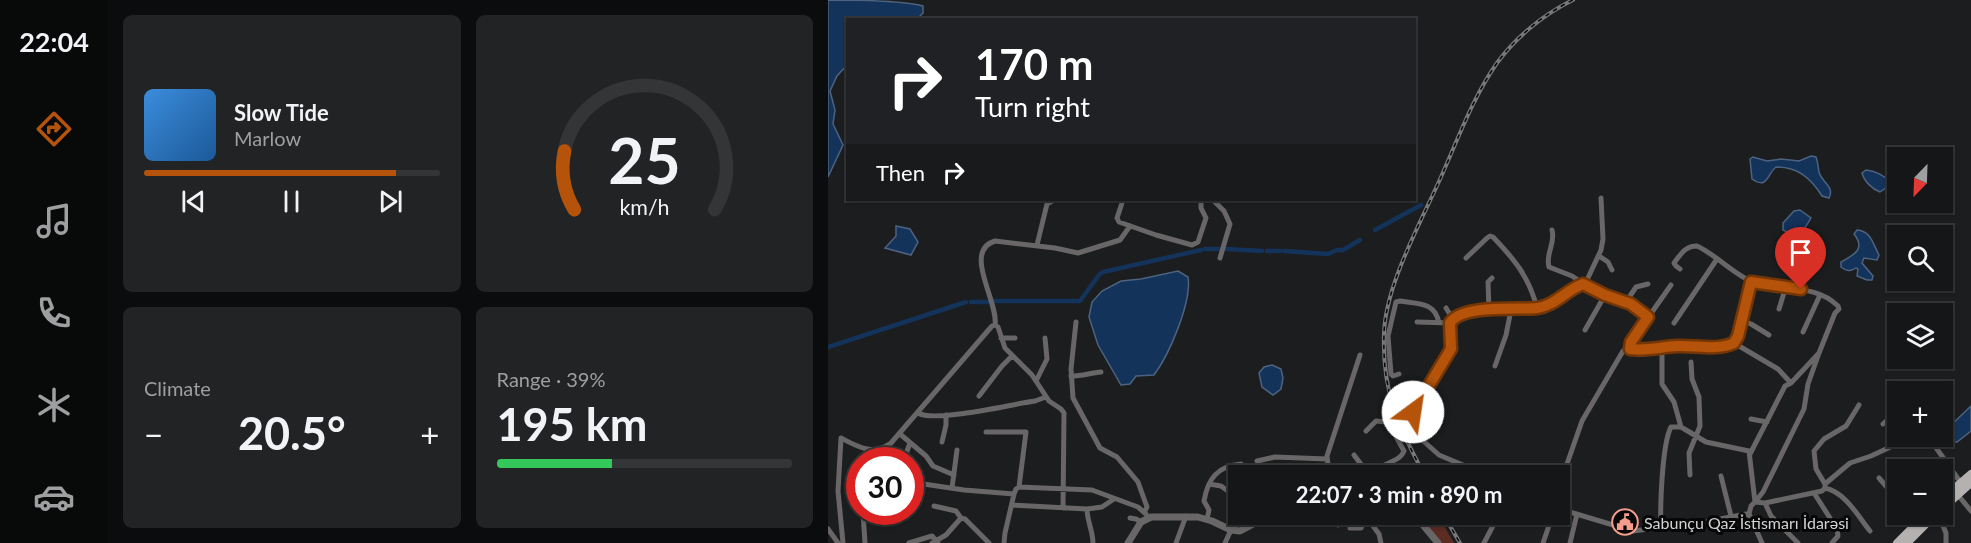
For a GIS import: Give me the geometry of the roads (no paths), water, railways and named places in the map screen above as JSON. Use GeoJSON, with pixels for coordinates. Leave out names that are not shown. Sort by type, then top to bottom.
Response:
{"type":"FeatureCollection","features":[{"type":"Feature","properties":{"kind":"main road"},"geometry":{"type":"LineString","coordinates":[[1953,490],[1971,474]]}},
{"type":"Feature","properties":{"kind":"main road"},"geometry":{"type":"LineString","coordinates":[[1953,499],[1971,483]]}},
{"type":"Feature","properties":{"kind":"main road"},"geometry":{"type":"LineString","coordinates":[[1897,543],[1915,525]]}},
{"type":"Feature","properties":{"kind":"main road"},"geometry":{"type":"LineString","coordinates":[[1907,543],[1926,525]]}},
{"type":"Feature","properties":{"kind":"street"},"geometry":{"type":"LineString","coordinates":[[1416,322],[1439,323],[1489,309],[1511,310],[1551,305],[1569,291],[1583,284],[1599,256],[1603,239],[1602,198]]}},
{"type":"Feature","properties":{"kind":"street"},"geometry":{"type":"LineString","coordinates":[[1036,245],[1047,204],[1052,201]]}},
{"type":"Feature","properties":{"kind":"street"},"geometry":{"type":"LineString","coordinates":[[1123,201],[1117,218],[1119,222],[1174,241],[1196,245],[1206,218],[1201,208],[1201,201]]}},
{"type":"Feature","properties":{"kind":"street"},"geometry":{"type":"LineString","coordinates":[[1214,201],[1224,211],[1230,224],[1220,258]]}},
{"type":"Feature","properties":{"kind":"street"},"geometry":{"type":"LineString","coordinates":[[1062,508],[1064,413],[1050,403],[1036,381],[1005,348],[998,327],[995,325],[995,311],[982,268],[981,256],[984,246],[995,241],[1036,245],[1078,253],[1120,240],[1130,226]]}},
{"type":"Feature","properties":{"kind":"street"},"geometry":{"type":"LineString","coordinates":[[1552,230],[1553,239],[1548,256],[1549,267],[1572,276],[1605,295],[1626,302],[1648,317]]}},
{"type":"Feature","properties":{"kind":"street"},"geometry":{"type":"LineString","coordinates":[[1466,258],[1487,238],[1493,237],[1520,266],[1532,290],[1537,308]]}},
{"type":"Feature","properties":{"kind":"street"},"geometry":{"type":"LineString","coordinates":[[1680,269],[1674,265],[1674,262],[1684,250],[1689,247],[1701,248],[1751,282],[1808,290],[1834,302],[1839,309],[1835,313],[1818,353],[1808,384],[1804,409],[1763,492],[1751,506],[1749,514],[1762,543]]}},
{"type":"Feature","properties":{"kind":"street"},"geometry":{"type":"LineString","coordinates":[[1599,256],[1606,259],[1612,270]]}},
{"type":"Feature","properties":{"kind":"street"},"geometry":{"type":"LineString","coordinates":[[1674,323],[1717,259]]}},
{"type":"Feature","properties":{"kind":"street"},"geometry":{"type":"LineString","coordinates":[[1489,309],[1488,282],[1492,278]]}},
{"type":"Feature","properties":{"kind":"street"},"geometry":{"type":"LineString","coordinates":[[1734,343],[1751,282]]}},
{"type":"Feature","properties":{"kind":"street"},"geometry":{"type":"LineString","coordinates":[[1626,302],[1636,287],[1648,284]]}},
{"type":"Feature","properties":{"kind":"street"},"geometry":{"type":"LineString","coordinates":[[1630,349],[1631,342],[1671,285]]}},
{"type":"Feature","properties":{"kind":"street"},"geometry":{"type":"LineString","coordinates":[[1779,309],[1786,286]]}},
{"type":"Feature","properties":{"kind":"street"},"geometry":{"type":"LineString","coordinates":[[1585,330],[1605,295]]}},
{"type":"Feature","properties":{"kind":"street"},"geometry":{"type":"LineString","coordinates":[[1803,332],[1820,295]]}},
{"type":"Feature","properties":{"kind":"street"},"geometry":{"type":"LineString","coordinates":[[1399,374],[1393,376],[1391,374],[1388,336],[1395,303],[1401,301],[1428,306],[1435,311],[1439,323]]}},
{"type":"Feature","properties":{"kind":"street"},"geometry":{"type":"LineString","coordinates":[[1446,308],[1452,321],[1451,349],[1410,418],[1409,426],[1439,456],[1462,465]]}},
{"type":"Feature","properties":{"kind":"street"},"geometry":{"type":"LineString","coordinates":[[1495,366],[1506,335],[1511,310]]}},
{"type":"Feature","properties":{"kind":"street"},"geometry":{"type":"LineString","coordinates":[[1741,320],[1769,335]]}},
{"type":"Feature","properties":{"kind":"street"},"geometry":{"type":"LineString","coordinates":[[1076,322],[1071,376],[1073,398],[1097,444],[1102,450],[1117,457],[1135,478],[1147,507],[1145,517],[1128,543]]}},
{"type":"Feature","properties":{"kind":"street"},"geometry":{"type":"LineString","coordinates":[[885,447],[900,434],[995,325]]}},
{"type":"Feature","properties":{"kind":"street"},"geometry":{"type":"LineString","coordinates":[[1001,338],[1015,338]]}},
{"type":"Feature","properties":{"kind":"street"},"geometry":{"type":"LineString","coordinates":[[1036,381],[1047,359],[1045,338]]}},
{"type":"Feature","properties":{"kind":"street"},"geometry":{"type":"LineString","coordinates":[[1567,465],[1582,421],[1621,353],[1630,349],[1722,346],[1734,343],[1778,369],[1791,383]]}},
{"type":"Feature","properties":{"kind":"street"},"geometry":{"type":"LineString","coordinates":[[1662,348],[1663,388],[1674,402],[1681,427]]}},
{"type":"Feature","properties":{"kind":"street"},"geometry":{"type":"LineString","coordinates":[[1755,502],[1750,454],[1785,386],[1791,383],[1818,353]]}},
{"type":"Feature","properties":{"kind":"street"},"geometry":{"type":"LineString","coordinates":[[1323,465],[1327,461],[1360,355]]}},
{"type":"Feature","properties":{"kind":"street"},"geometry":{"type":"LineString","coordinates":[[979,396],[1012,356]]}},
{"type":"Feature","properties":{"kind":"street"},"geometry":{"type":"LineString","coordinates":[[1690,475],[1689,453],[1700,426],[1700,404],[1698,391],[1692,379],[1691,362]]}},
{"type":"Feature","properties":{"kind":"street"},"geometry":{"type":"LineString","coordinates":[[1071,376],[1085,376],[1101,372]]}},
{"type":"Feature","properties":{"kind":"street"},"geometry":{"type":"LineString","coordinates":[[918,413],[928,416],[946,415],[1035,401],[1046,397]]}},
{"type":"Feature","properties":{"kind":"street"},"geometry":{"type":"LineString","coordinates":[[1859,405],[1846,426],[1824,439],[1814,451],[1814,463],[1825,486],[1839,495],[1870,531]]}},
{"type":"Feature","properties":{"kind":"street"},"geometry":{"type":"LineString","coordinates":[[1372,413],[1376,421]]}},
{"type":"Feature","properties":{"kind":"street"},"geometry":{"type":"LineString","coordinates":[[942,442],[946,415]]}},
{"type":"Feature","properties":{"kind":"street"},"geometry":{"type":"LineString","coordinates":[[1750,419],[1767,422]]}},
{"type":"Feature","properties":{"kind":"street"},"geometry":{"type":"LineString","coordinates":[[1883,424],[1887,420]]}},
{"type":"Feature","properties":{"kind":"street"},"geometry":{"type":"LineString","coordinates":[[1366,431],[1376,421]]}},
{"type":"Feature","properties":{"kind":"street"},"geometry":{"type":"LineString","coordinates":[[1376,421],[1390,424],[1404,452],[1401,456],[1383,465]]}},
{"type":"Feature","properties":{"kind":"street"},"geometry":{"type":"LineString","coordinates":[[1661,528],[1660,511],[1666,447],[1671,427],[1681,427],[1706,442],[1747,450],[1750,454]]}},
{"type":"Feature","properties":{"kind":"street"},"geometry":{"type":"LineString","coordinates":[[986,432],[1026,432],[1019,487],[1014,494],[1004,543]]}},
{"type":"Feature","properties":{"kind":"street"},"geometry":{"type":"LineString","coordinates":[[900,434],[926,456],[933,466],[954,475]]}},
{"type":"Feature","properties":{"kind":"street"},"geometry":{"type":"LineString","coordinates":[[843,543],[838,491],[841,438],[860,447]]}},
{"type":"Feature","properties":{"kind":"street"},"geometry":{"type":"LineString","coordinates":[[908,447],[910,443]]}},
{"type":"Feature","properties":{"kind":"street"},"geometry":{"type":"LineString","coordinates":[[1755,502],[1766,503],[1814,494],[1850,463],[1890,447]]}},
{"type":"Feature","properties":{"kind":"street"},"geometry":{"type":"LineString","coordinates":[[1936,447],[1961,483]]}},
{"type":"Feature","properties":{"kind":"street"},"geometry":{"type":"LineString","coordinates":[[952,488],[957,450]]}},
{"type":"Feature","properties":{"kind":"street"},"geometry":{"type":"LineString","coordinates":[[1354,455],[1362,465]]}},
{"type":"Feature","properties":{"kind":"street"},"geometry":{"type":"LineString","coordinates":[[1257,461],[1275,457],[1327,461],[1330,465]]}},
{"type":"Feature","properties":{"kind":"street"},"geometry":{"type":"LineString","coordinates":[[1207,519],[1209,510],[1204,501],[1209,484],[1224,467],[1228,467]]}},
{"type":"Feature","properties":{"kind":"street"},"geometry":{"type":"LineString","coordinates":[[1721,476],[1731,516]]}},
{"type":"Feature","properties":{"kind":"street"},"geometry":{"type":"LineString","coordinates":[[1880,478],[1887,487]]}},
{"type":"Feature","properties":{"kind":"street"},"geometry":{"type":"LineString","coordinates":[[980,491],[981,483]]}},
{"type":"Feature","properties":{"kind":"street"},"geometry":{"type":"LineString","coordinates":[[924,484],[1014,494]]}},
{"type":"Feature","properties":{"kind":"street"},"geometry":{"type":"LineString","coordinates":[[1209,484],[1221,486],[1228,491]]}},
{"type":"Feature","properties":{"kind":"street"},"geometry":{"type":"LineString","coordinates":[[1019,487],[1092,490],[1103,493],[1145,517]]}},
{"type":"Feature","properties":{"kind":"street"},"geometry":{"type":"LineString","coordinates":[[1814,494],[1837,530],[1838,536],[1832,543]]}},
{"type":"Feature","properties":{"kind":"street"},"geometry":{"type":"LineString","coordinates":[[1958,495],[1971,511]]}},
{"type":"Feature","properties":{"kind":"street"},"geometry":{"type":"LineString","coordinates":[[1012,505],[1087,509],[1102,507],[1114,499]]}},
{"type":"Feature","properties":{"kind":"street"},"geometry":{"type":"LineString","coordinates":[[1766,503],[1773,520],[1798,543]]}},
{"type":"Feature","properties":{"kind":"street"},"geometry":{"type":"LineString","coordinates":[[934,506],[956,511],[989,543]]}},
{"type":"Feature","properties":{"kind":"street"},"geometry":{"type":"LineString","coordinates":[[1087,509],[1087,519],[1094,543]]}},
{"type":"Feature","properties":{"kind":"street"},"geometry":{"type":"LineString","coordinates":[[1570,512],[1633,531],[1749,514]]}},
{"type":"Feature","properties":{"kind":"street"},"geometry":{"type":"LineString","coordinates":[[1570,543],[1577,514]]}},
{"type":"Feature","properties":{"kind":"street"},"geometry":{"type":"LineString","coordinates":[[1176,543],[1186,516]]}},
{"type":"Feature","properties":{"kind":"street"},"geometry":{"type":"LineString","coordinates":[[1130,518],[1186,516],[1207,519],[1231,530],[1245,529],[1252,525]]}},
{"type":"Feature","properties":{"kind":"street"},"geometry":{"type":"LineString","coordinates":[[909,543],[929,536],[934,537],[936,542],[946,535],[961,518]]}},
{"type":"Feature","properties":{"kind":"street"},"geometry":{"type":"LineString","coordinates":[[864,525],[865,543]]}},
{"type":"Feature","properties":{"kind":"street"},"geometry":{"type":"LineString","coordinates":[[1350,528],[1361,528],[1362,525]]}},
{"type":"Feature","properties":{"kind":"street"},"geometry":{"type":"LineString","coordinates":[[1372,525],[1379,534],[1381,543]]}},
{"type":"Feature","properties":{"kind":"street"},"geometry":{"type":"LineString","coordinates":[[1423,525],[1438,543]]}},
{"type":"Feature","properties":{"kind":"street"},"geometry":{"type":"LineString","coordinates":[[1484,543],[1493,525]]}},
{"type":"Feature","properties":{"kind":"street"},"geometry":{"type":"LineString","coordinates":[[1543,543],[1549,525]]}},
{"type":"Feature","properties":{"kind":"street"},"geometry":{"type":"LineString","coordinates":[[1942,525],[1946,533],[1946,543]]}},
{"type":"Feature","properties":{"kind":"street"},"geometry":{"type":"LineString","coordinates":[[828,529],[838,543]]}},
{"type":"Feature","properties":{"kind":"street"},"geometry":{"type":"LineString","coordinates":[[1225,543],[1231,530]]}},
{"type":"Feature","properties":{"kind":"water"},"geometry":{"type":"Polygon","coordinates":[[[828,0],[877,1],[923,6],[923,13],[918,18],[846,18],[846,66],[837,76],[830,91],[835,110],[833,124],[843,145],[828,177],[828,0]]]}},
{"type":"Feature","properties":{"kind":"water"},"geometry":{"type":"Polygon","coordinates":[[[1811,156],[1816,157],[1819,172],[1829,187],[1829,198],[1822,196],[1813,183],[1802,174],[1784,167],[1776,167],[1764,182],[1752,179],[1750,159],[1753,157],[1767,161],[1781,159],[1799,161],[1811,156]]]}},
{"type":"Feature","properties":{"kind":"water"},"geometry":{"type":"Polygon","coordinates":[[[1866,170],[1882,175],[1887,179],[1887,187],[1880,192],[1874,189],[1866,182],[1862,173],[1866,170]]]}},
{"type":"Feature","properties":{"kind":"water"},"geometry":{"type":"Polygon","coordinates":[[[1800,210],[1811,218],[1803,230],[1793,234],[1783,230],[1783,223],[1794,211],[1800,210]]]}},
{"type":"Feature","properties":{"kind":"water"},"geometry":{"type":"Polygon","coordinates":[[[896,226],[910,229],[918,242],[911,255],[885,248],[896,236],[896,226]]]}},
{"type":"Feature","properties":{"kind":"water"},"geometry":{"type":"Polygon","coordinates":[[[1857,230],[1869,235],[1879,255],[1877,260],[1864,258],[1862,263],[1873,276],[1872,280],[1857,276],[1858,269],[1856,268],[1848,270],[1841,267],[1841,262],[1859,248],[1854,234],[1857,230]]]}},
{"type":"Feature","properties":{"kind":"water"},"geometry":{"type":"Polygon","coordinates":[[[1178,271],[1188,277],[1188,288],[1183,314],[1166,355],[1154,375],[1136,376],[1130,384],[1121,385],[1098,345],[1089,317],[1092,302],[1102,291],[1121,281],[1178,271]]]}},
{"type":"Feature","properties":{"kind":"water"},"geometry":{"type":"Polygon","coordinates":[[[1272,365],[1281,369],[1283,378],[1281,389],[1273,395],[1262,387],[1259,373],[1264,367],[1272,365]]]}},
{"type":"Feature","properties":{"kind":"water"},"geometry":{"type":"Polygon","coordinates":[[[1971,406],[1971,431],[1957,442],[1953,442],[1953,423],[1971,406]]]}},
{"type":"Feature","properties":{"kind":"waterway"},"geometry":{"type":"LineString","coordinates":[[1375,230],[1421,205]]}},
{"type":"Feature","properties":{"kind":"waterway"},"geometry":{"type":"LineString","coordinates":[[1284,251],[1328,254],[1343,250],[1360,240]]}},
{"type":"Feature","properties":{"kind":"waterway"},"geometry":{"type":"LineString","coordinates":[[1205,249],[1220,249]]}},
{"type":"Feature","properties":{"kind":"waterway"},"geometry":{"type":"LineString","coordinates":[[1226,249],[1262,251]]}},
{"type":"Feature","properties":{"kind":"waterway"},"geometry":{"type":"LineString","coordinates":[[995,301],[1080,301],[1103,272],[1201,250]]}},
{"type":"Feature","properties":{"kind":"waterway"},"geometry":{"type":"LineString","coordinates":[[1267,251],[1280,251]]}},
{"type":"Feature","properties":{"kind":"waterway"},"geometry":{"type":"LineString","coordinates":[[828,347],[966,302]]}},
{"type":"Feature","properties":{"kind":"waterway"},"geometry":{"type":"LineString","coordinates":[[971,302],[989,302]]}},
{"type":"Feature","properties":{"kind":"railway"},"geometry":{"type":"LineString","coordinates":[[1419,465],[1394,408],[1386,373],[1384,354],[1386,315],[1397,275],[1466,118],[1488,76],[1522,35],[1552,12],[1573,0]]}},
{"type":"Feature","properties":{"kind":"railway"},"geometry":{"type":"LineString","coordinates":[[1449,525],[1460,543]]}},
{"type":"Feature","properties":{"kind":"place","name":"Sabunçu Qaz İstismarı İdarəsi"},"geometry":{"type":"Point","coordinates":[1625,522]}}]}
